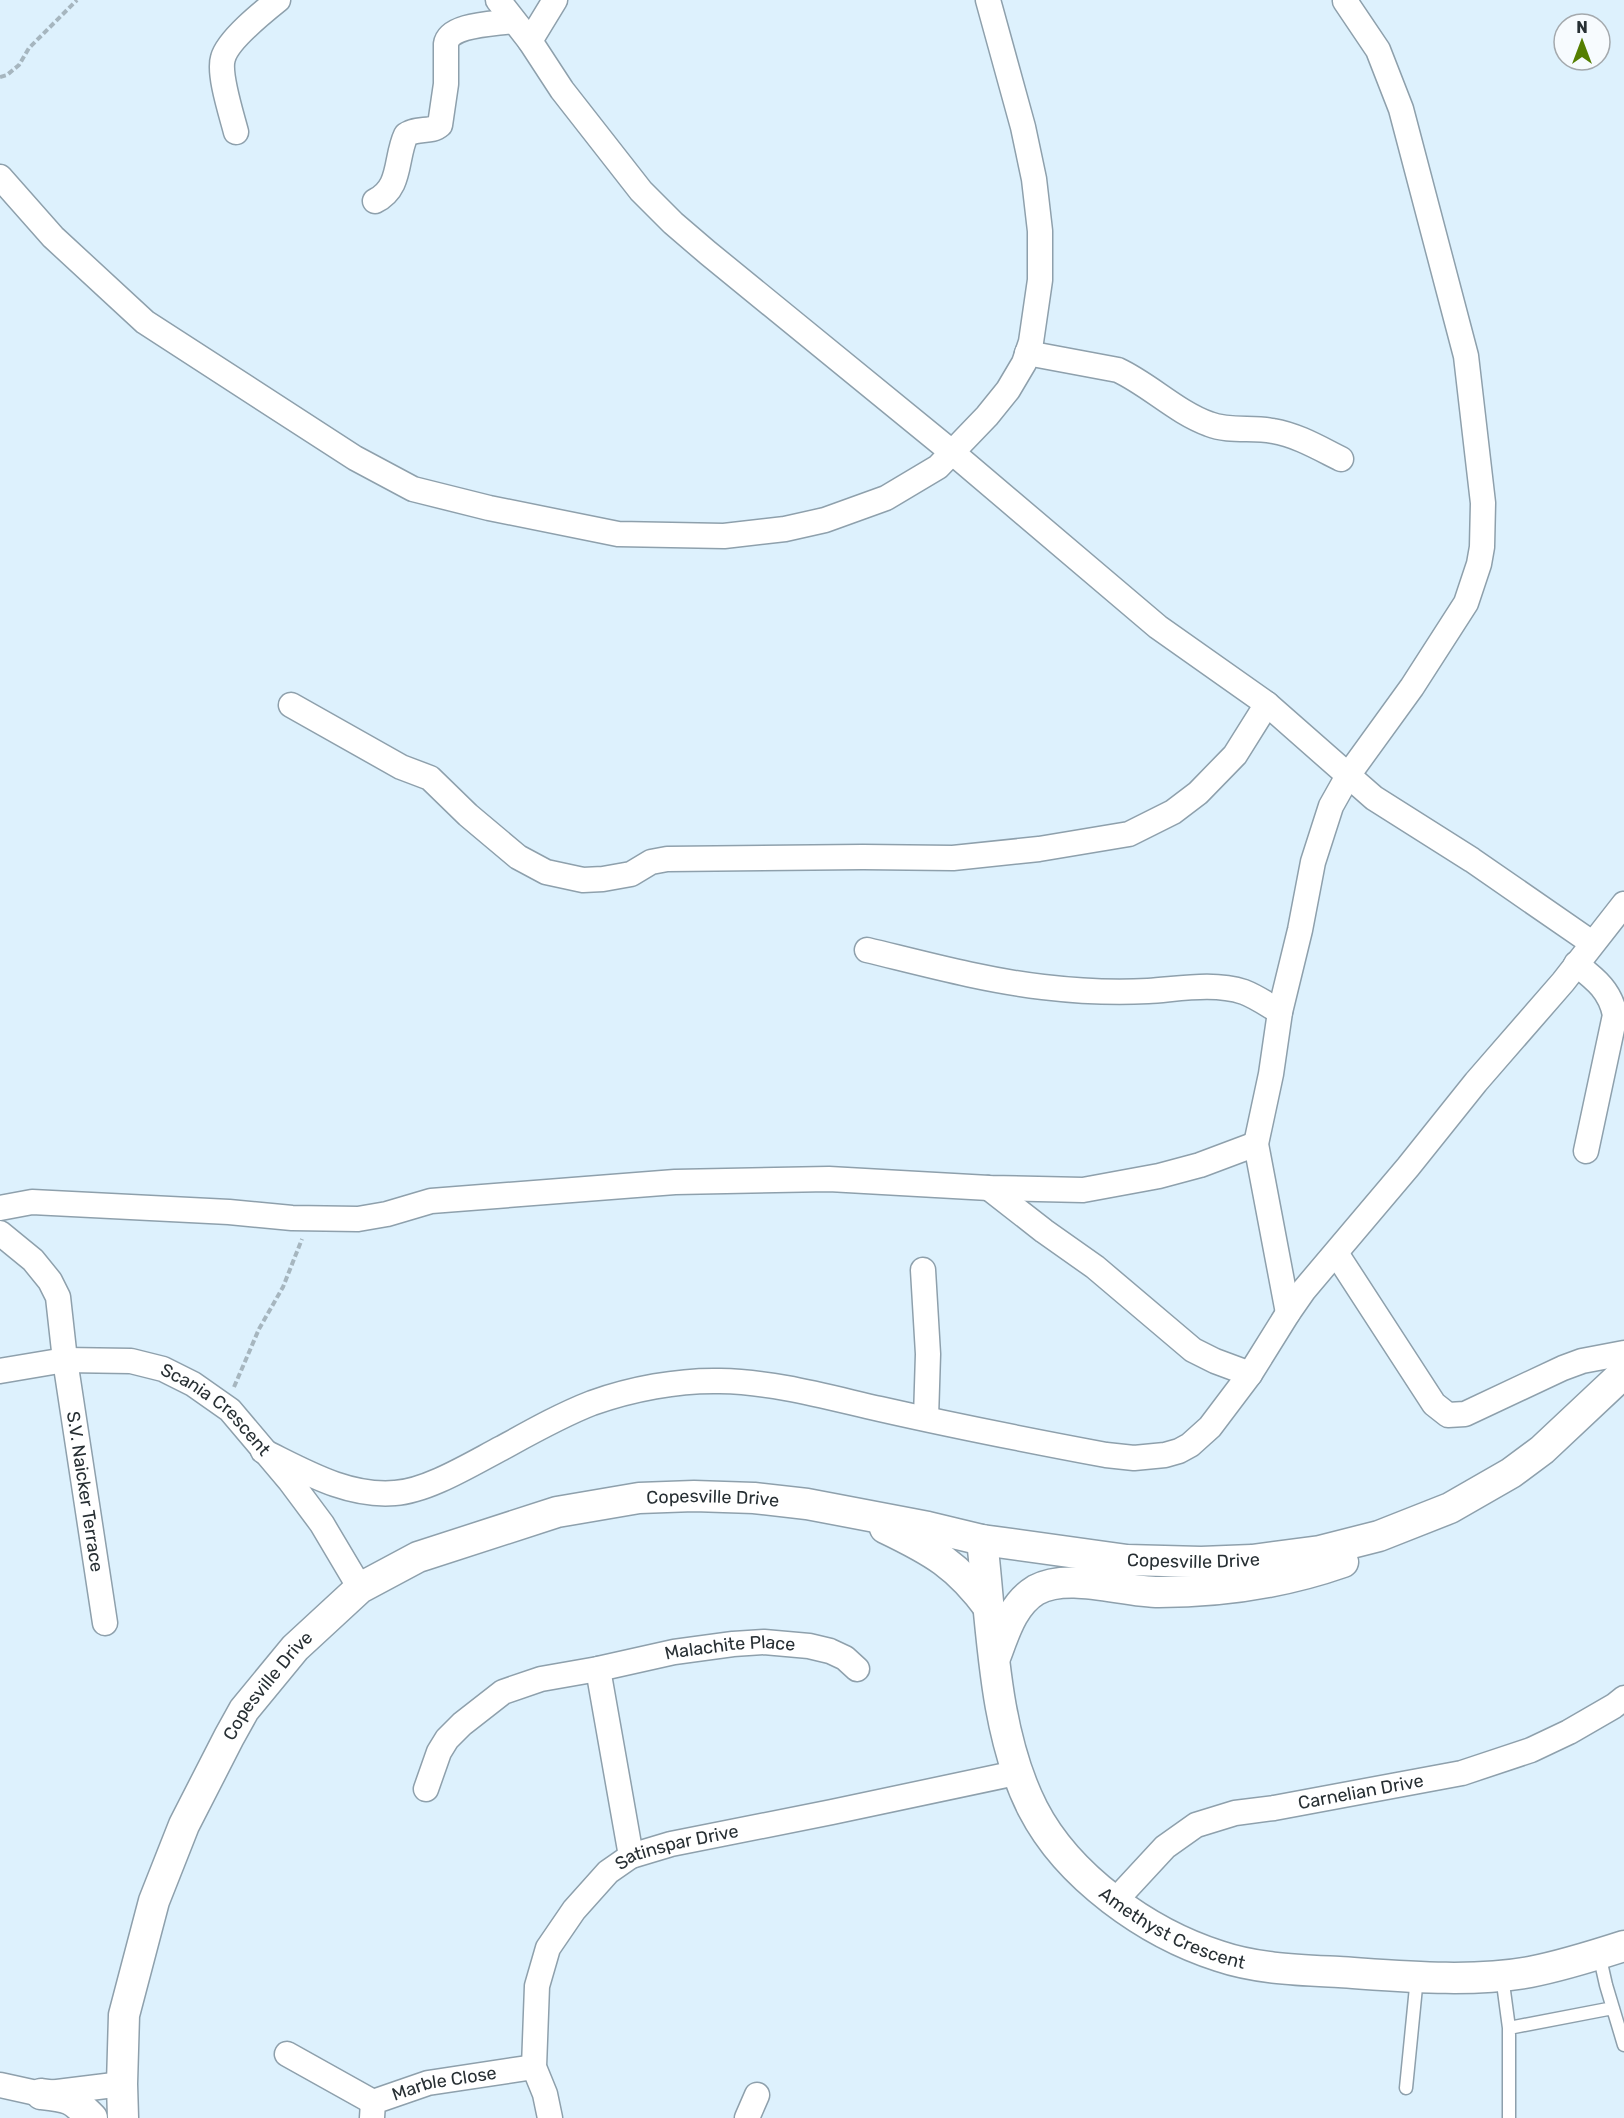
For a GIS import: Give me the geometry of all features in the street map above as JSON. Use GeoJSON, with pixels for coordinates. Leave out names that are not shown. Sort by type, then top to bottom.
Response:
{"type":"FeatureCollection","features":[{"type":"Feature","properties":{"kind":"street"},"geometry":{"type":"LineString","coordinates":[[236,132],[223,73],[223,58],[242,32],[278,0]]}},
{"type":"Feature","properties":{"kind":"street"},"geometry":{"type":"LineString","coordinates":[[498,0],[512,21],[530,41],[562,90],[641,191],[673,223],[953,453],[1158,627],[1267,704],[1374,798],[1472,860],[1593,943]]}},
{"type":"Feature","properties":{"kind":"street"},"geometry":{"type":"LineString","coordinates":[[530,41],[555,0]]}},
{"type":"Feature","properties":{"kind":"street"},"geometry":{"type":"LineString","coordinates":[[0,177],[53,237],[144,322],[338,447],[413,489],[489,508],[618,534],[724,536],[785,529],[835,516],[886,498],[938,467],[1008,390],[1028,353],[1040,280],[1040,231],[1034,179],[1023,127],[988,0]]}},
{"type":"Feature","properties":{"kind":"street"},"geometry":{"type":"LineString","coordinates":[[1288,1313],[1256,1144],[1271,1074],[1280,1012],[1321,832],[1330,806],[1349,774],[1412,687],[1466,603],[1479,564],[1483,503],[1466,356],[1440,263],[1415,159],[1401,110],[1378,50],[1345,1]]}},
{"type":"Feature","properties":{"kind":"street"},"geometry":{"type":"LineString","coordinates":[[375,201],[387,193],[392,185],[406,135],[412,130],[435,129],[440,124],[444,104],[448,36],[458,29],[512,21]]}},
{"type":"Feature","properties":{"kind":"street"},"geometry":{"type":"LineString","coordinates":[[1028,353],[1118,370],[1132,376],[1182,411],[1212,426],[1271,430],[1288,434],[1341,459]]}},
{"type":"Feature","properties":{"kind":"street"},"geometry":{"type":"LineString","coordinates":[[291,705],[401,767],[430,778],[518,857],[546,872],[583,880],[631,874],[651,862],[667,859],[953,858],[1039,849],[1130,834],[1173,812],[1198,794],[1235,755],[1267,704]]}},
{"type":"Feature","properties":{"kind":"street"},"geometry":{"type":"LineString","coordinates":[[263,1451],[343,1488],[395,1494],[415,1489],[468,1467],[590,1404],[620,1394],[720,1381],[767,1384],[1106,1455],[1134,1458],[1165,1455],[1179,1451],[1204,1433],[1228,1406],[1288,1313],[1624,904]]}},
{"type":"Feature","properties":{"kind":"street"},"geometry":{"type":"LineString","coordinates":[[867,950],[992,979],[1044,988],[1104,992],[1225,988],[1242,991],[1280,1012]]}},
{"type":"Feature","properties":{"kind":"street"},"geometry":{"type":"LineString","coordinates":[[1576,964],[1600,983],[1613,1003],[1615,1015],[1586,1151]]}},
{"type":"Feature","properties":{"kind":"street"},"geometry":{"type":"LineString","coordinates":[[0,1208],[32,1202],[229,1212],[292,1218],[358,1218],[387,1214],[431,1201],[675,1182],[829,1179],[989,1188],[1083,1190],[1122,1184],[1200,1165],[1256,1144]]}},
{"type":"Feature","properties":{"kind":"street"},"geometry":{"type":"LineString","coordinates":[[989,1188],[1095,1267],[1193,1350],[1250,1374]]}},
{"type":"Feature","properties":{"kind":"street","name":"S.V. Naicker Terrace"},"geometry":{"type":"LineString","coordinates":[[0,1233],[33,1260],[58,1297],[65,1360],[105,1623]]}},
{"type":"Feature","properties":{"kind":"street"},"geometry":{"type":"LineString","coordinates":[[1336,1253],[1434,1404],[1448,1415],[1465,1414],[1582,1361],[1624,1353]]}},
{"type":"Feature","properties":{"kind":"street"},"geometry":{"type":"LineString","coordinates":[[923,1270],[927,1354],[926,1418]]}},
{"type":"Feature","properties":{"kind":"street","name":"Scania Crescent"},"geometry":{"type":"LineString","coordinates":[[0,1371],[65,1360],[131,1361],[164,1369],[193,1384],[230,1410],[290,1481],[322,1524],[360,1588]]}},
{"type":"Feature","properties":{"kind":"street","name":"Copesville Drive"},"geometry":{"type":"LineString","coordinates":[[123,2118],[124,2014],[154,1901],[184,1825],[244,1710],[295,1648],[360,1588],[418,1557],[557,1512],[639,1498],[694,1496],[754,1498],[807,1504],[928,1527],[982,1540],[1127,1560],[1201,1562],[1252,1560],[1320,1551],[1379,1536],[1450,1508],[1512,1473],[1542,1450],[1624,1373]]}},
{"type":"Feature","properties":{"kind":"street"},"geometry":{"type":"LineString","coordinates":[[856,1513],[936,1554],[958,1570],[990,1609]]}},
{"type":"Feature","properties":{"kind":"street"},"geometry":{"type":"LineString","coordinates":[[995,1657],[1018,1605],[1026,1597],[1051,1585],[1071,1583],[1156,1592],[1279,1582],[1344,1561],[1363,1551],[1379,1536]]}},
{"type":"Feature","properties":{"kind":"street","name":"Amethyst Crescent"},"geometry":{"type":"LineString","coordinates":[[982,1540],[995,1657],[1009,1748],[1016,1773],[1053,1842],[1077,1870],[1115,1902],[1159,1929],[1219,1956],[1285,1968],[1417,1977],[1502,1974],[1529,1972],[1611,1950]]}},
{"type":"Feature","properties":{"kind":"street","name":"Malachite Place"},"geometry":{"type":"LineString","coordinates":[[426,1789],[439,1752],[447,1738],[503,1692],[541,1679],[674,1652],[764,1642],[809,1646],[830,1651],[845,1658],[857,1669]]}},
{"type":"Feature","properties":{"kind":"street"},"geometry":{"type":"LineString","coordinates":[[598,1669],[631,1856]]}},
{"type":"Feature","properties":{"kind":"street","name":"Carnelian Drive"},"geometry":{"type":"LineString","coordinates":[[1115,1902],[1165,1847],[1196,1825],[1235,1813],[1274,1808],[1462,1773],[1531,1750],[1569,1732],[1624,1698]]}},
{"type":"Feature","properties":{"kind":"street","name":"Satinspar Drive"},"geometry":{"type":"LineString","coordinates":[[550,2118],[545,2094],[534,2067],[537,1986],[548,1948],[574,1910],[608,1872],[631,1856],[700,1837],[1016,1773]]}},
{"type":"Feature","properties":{"kind":"street"},"geometry":{"type":"LineString","coordinates":[[287,2054],[373,2110]]}},
{"type":"Feature","properties":{"kind":"street","name":"Marble Close"},"geometry":{"type":"LineString","coordinates":[[373,2110],[428,2084],[534,2067]]}},
{"type":"Feature","properties":{"kind":"street"},"geometry":{"type":"LineString","coordinates":[[0,2085],[40,2094],[66,2096],[78,2103],[92,2118]]}},
{"type":"Feature","properties":{"kind":"street"},"geometry":{"type":"LineString","coordinates":[[40,2094],[122,2085]]}},
{"type":"Feature","properties":{"kind":"street"},"geometry":{"type":"LineString","coordinates":[[747,2118],[757,2095]]}},
{"type":"Feature","properties":{"kind":"lane"},"geometry":{"type":"LineString","coordinates":[[1611,1950],[1613,2008],[1624,2045]]}},
{"type":"Feature","properties":{"kind":"lane"},"geometry":{"type":"LineString","coordinates":[[1502,1974],[1509,2028],[1509,2118]]}},
{"type":"Feature","properties":{"kind":"lane"},"geometry":{"type":"LineString","coordinates":[[1406,2088],[1417,1977]]}},
{"type":"Feature","properties":{"kind":"lane"},"geometry":{"type":"LineString","coordinates":[[1509,2028],[1613,2008]]}},
{"type":"Feature","properties":{"kind":"path"},"geometry":{"type":"LineString","coordinates":[[0,76],[7,75],[19,65],[36,41],[77,0]]}},
{"type":"Feature","properties":{"kind":"path"},"geometry":{"type":"LineString","coordinates":[[225,1407],[259,1329],[283,1287],[306,1230],[320,1218]]}}]}
